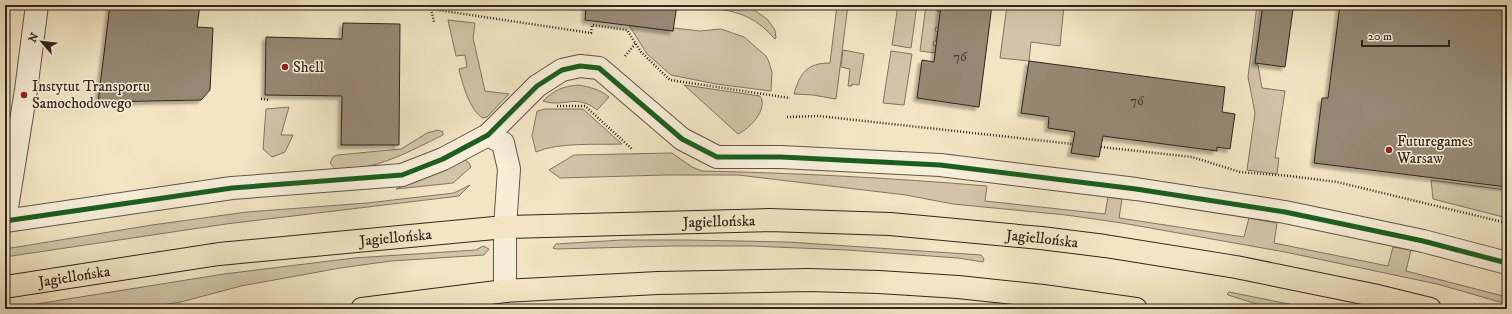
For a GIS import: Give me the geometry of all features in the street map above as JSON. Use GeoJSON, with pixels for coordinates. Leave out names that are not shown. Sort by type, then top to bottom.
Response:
{"type":"FeatureCollection","features":[{"type":"Feature","properties":{"kind":"main road","name":"Jagiellońska"},"geometry":{"type":"LineString","coordinates":[[5,287],[219,254],[505,227],[769,220],[890,224],[1042,238],[1170,256],[1303,280],[1430,309]]}},
{"type":"Feature","properties":{"kind":"main road"},"geometry":{"type":"LineString","coordinates":[[362,309],[505,291],[658,283],[816,280],[958,287],[1043,296],[1136,309]]}},
{"type":"Feature","properties":{"kind":"lane"},"geometry":{"type":"LineString","coordinates":[[37,5],[26,90],[5,220],[232,188],[402,175],[443,160],[488,134],[537,86],[562,70],[580,66],[599,68],[682,139],[717,157],[781,157],[940,165],[1136,189],[1285,212],[1423,241],[1507,263]]}},
{"type":"Feature","properties":{"kind":"lane"},"geometry":{"type":"LineString","coordinates":[[488,134],[503,143],[509,169],[505,227],[505,291]]}},
{"type":"Feature","properties":{"kind":"path"},"geometry":{"type":"LineString","coordinates":[[431,9],[434,22]]}},
{"type":"Feature","properties":{"kind":"path"},"geometry":{"type":"LineString","coordinates":[[261,99],[269,100]]}},
{"type":"Feature","properties":{"kind":"path"},"geometry":{"type":"LineString","coordinates":[[519,104],[585,106],[632,149]]}},
{"type":"Feature","properties":{"kind":"path"},"geometry":{"type":"LineString","coordinates":[[787,117],[819,116],[1072,144]]}},
{"type":"Feature","properties":{"kind":"path"},"geometry":{"type":"LineString","coordinates":[[1101,147],[1192,157],[1240,172],[1337,182],[1507,223]]}},
{"type":"Feature","properties":{"kind":"shaded area"},"geometry":{"type":"Polygon","coordinates":[[[719,5],[744,5],[750,7],[767,19],[775,30],[776,38],[775,39],[769,32],[750,18],[719,9],[719,5]]]}},
{"type":"Feature","properties":{"kind":"shaded area"},"geometry":{"type":"Polygon","coordinates":[[[837,5],[848,5],[836,99],[813,95],[794,94],[799,80],[810,67],[822,63],[830,63],[837,5]]]}},
{"type":"Feature","properties":{"kind":"shaded area"},"geometry":{"type":"Polygon","coordinates":[[[898,5],[917,5],[911,48],[892,45],[898,5]]]}},
{"type":"Feature","properties":{"kind":"shaded area"},"geometry":{"type":"Polygon","coordinates":[[[926,5],[942,5],[941,7],[938,6],[937,11],[941,12],[938,28],[936,27],[935,31],[938,32],[936,41],[934,41],[933,45],[936,46],[935,53],[920,51],[926,5]]]}},
{"type":"Feature","properties":{"kind":"shaded area"},"geometry":{"type":"Polygon","coordinates":[[[1007,5],[1064,5],[1060,46],[1031,42],[1029,61],[1000,58],[1007,5]]]}},
{"type":"Feature","properties":{"kind":"shaded area"},"geometry":{"type":"Polygon","coordinates":[[[1257,5],[1263,5],[1255,64],[1258,65],[1262,88],[1285,91],[1275,158],[1279,158],[1277,174],[1247,170],[1255,113],[1248,77],[1257,5]]]}},
{"type":"Feature","properties":{"kind":"shaded area"},"geometry":{"type":"Polygon","coordinates":[[[448,20],[475,23],[473,38],[485,91],[509,94],[487,117],[483,118],[478,114],[467,96],[459,69],[467,67],[465,55],[456,56],[448,20]]]}},
{"type":"Feature","properties":{"kind":"shaded area"},"geometry":{"type":"Polygon","coordinates":[[[629,25],[673,31],[674,28],[700,31],[721,29],[744,37],[766,56],[769,62],[772,72],[771,91],[716,84],[671,75],[647,54],[629,25]]]}},
{"type":"Feature","properties":{"kind":"shaded area"},"geometry":{"type":"Polygon","coordinates":[[[843,50],[864,54],[859,85],[852,84],[852,86],[848,86],[850,69],[841,67],[843,50]]]}},
{"type":"Feature","properties":{"kind":"shaded area"},"geometry":{"type":"Polygon","coordinates":[[[891,51],[912,54],[904,105],[883,103],[891,51]]]}},
{"type":"Feature","properties":{"kind":"shaded area"},"geometry":{"type":"Polygon","coordinates":[[[578,85],[602,92],[609,97],[597,110],[583,102],[550,103],[543,101],[551,94],[559,90],[578,85]]]}},
{"type":"Feature","properties":{"kind":"shaded area"},"geometry":{"type":"Polygon","coordinates":[[[684,85],[760,96],[762,107],[752,123],[738,134],[684,85]]]}},
{"type":"Feature","properties":{"kind":"shaded area"},"geometry":{"type":"Polygon","coordinates":[[[289,107],[281,135],[293,135],[285,152],[272,157],[263,149],[266,109],[289,107]]]}},
{"type":"Feature","properties":{"kind":"shaded area"},"geometry":{"type":"Polygon","coordinates":[[[545,109],[583,109],[622,144],[566,145],[536,152],[532,136],[537,111],[545,109]]]}},
{"type":"Feature","properties":{"kind":"shaded area"},"geometry":{"type":"Polygon","coordinates":[[[438,130],[443,132],[443,135],[404,154],[365,167],[335,169],[330,163],[333,157],[337,155],[401,149],[427,133],[438,130]]]}},
{"type":"Feature","properties":{"kind":"shaded area"},"geometry":{"type":"Polygon","coordinates":[[[672,153],[692,167],[702,171],[844,176],[987,186],[985,201],[1105,214],[1108,197],[1122,199],[1119,218],[1244,237],[1249,218],[1277,223],[1274,243],[1388,266],[1393,247],[1411,250],[1406,271],[1507,297],[1507,304],[1437,284],[1285,252],[1122,223],[1066,215],[953,204],[906,195],[738,175],[665,175],[560,178],[549,170],[574,155],[672,153]]]}},
{"type":"Feature","properties":{"kind":"shaded area"},"geometry":{"type":"Polygon","coordinates":[[[465,160],[471,167],[453,183],[396,189],[465,160]]]}},
{"type":"Feature","properties":{"kind":"shaded area"},"geometry":{"type":"Polygon","coordinates":[[[1431,180],[1507,190],[1507,218],[1433,199],[1431,180]]]}},
{"type":"Feature","properties":{"kind":"shaded area"},"geometry":{"type":"Polygon","coordinates":[[[470,185],[459,196],[226,224],[5,257],[5,249],[152,225],[247,212],[367,203],[454,193],[470,185]]]}},
{"type":"Feature","properties":{"kind":"shaded area"},"geometry":{"type":"Polygon","coordinates":[[[622,240],[788,242],[981,255],[984,259],[983,262],[958,258],[847,250],[751,246],[553,248],[556,244],[622,240]]]}},
{"type":"Feature","properties":{"kind":"shaded area"},"geometry":{"type":"Polygon","coordinates":[[[483,246],[489,249],[484,255],[391,261],[340,268],[241,286],[181,302],[135,309],[5,309],[224,274],[354,258],[476,250],[483,246]]]}},
{"type":"Feature","properties":{"kind":"shaded area"},"geometry":{"type":"Polygon","coordinates":[[[1229,292],[1314,309],[1273,309],[1228,295],[1227,294],[1229,292]]]}},
{"type":"Feature","properties":{"kind":"shaded area"},"geometry":{"type":"Polygon","coordinates":[[[715,307],[818,309],[594,309],[715,307]]]}},
{"type":"Feature","properties":{"kind":"building"},"geometry":{"type":"Polygon","coordinates":[[[110,5],[200,5],[197,27],[213,28],[210,90],[201,100],[98,102],[110,5]]]}},
{"type":"Feature","properties":{"kind":"building"},"geometry":{"type":"Polygon","coordinates":[[[586,5],[677,5],[673,31],[585,20],[586,5]]]}},
{"type":"Feature","properties":{"kind":"building"},"geometry":{"type":"Polygon","coordinates":[[[941,5],[992,5],[979,107],[917,98],[922,60],[934,62],[941,5]]]}},
{"type":"Feature","properties":{"kind":"building"},"geometry":{"type":"Polygon","coordinates":[[[1263,5],[1293,9],[1285,67],[1255,63],[1263,5]]]}},
{"type":"Feature","properties":{"kind":"building"},"geometry":{"type":"Polygon","coordinates":[[[1340,5],[1507,5],[1507,187],[1314,163],[1322,98],[1328,98],[1340,5]]]}},
{"type":"Feature","properties":{"kind":"building","name":"Shell"},"geometry":{"type":"Polygon","coordinates":[[[343,23],[400,24],[399,145],[341,145],[342,96],[265,95],[266,37],[342,39],[343,23]]]}},
{"type":"Feature","properties":{"kind":"building"},"geometry":{"type":"Polygon","coordinates":[[[1029,61],[1225,87],[1222,112],[1235,114],[1230,149],[1217,147],[1217,151],[1103,136],[1099,157],[1071,153],[1075,132],[1048,128],[1049,117],[1021,113],[1029,61]]]}},
{"type":"Feature","properties":{"kind":"cycle path"},"geometry":{"type":"LineString","coordinates":[[5,221],[232,188],[402,175],[443,159],[488,135],[537,86],[562,70],[580,66],[599,68],[682,139],[717,157],[781,157],[940,165],[1136,189],[1285,212],[1423,241],[1507,263]]}},
{"type":"Feature","properties":{"kind":"place","name":"Shell"},"geometry":{"type":"Point","coordinates":[285,67]}},
{"type":"Feature","properties":{"kind":"place","name":"Instytut Transportu Samochodowego"},"geometry":{"type":"Point","coordinates":[24,95]}},
{"type":"Feature","properties":{"kind":"place","name":"Futuregames Warsaw"},"geometry":{"type":"Point","coordinates":[1389,150]}}]}
